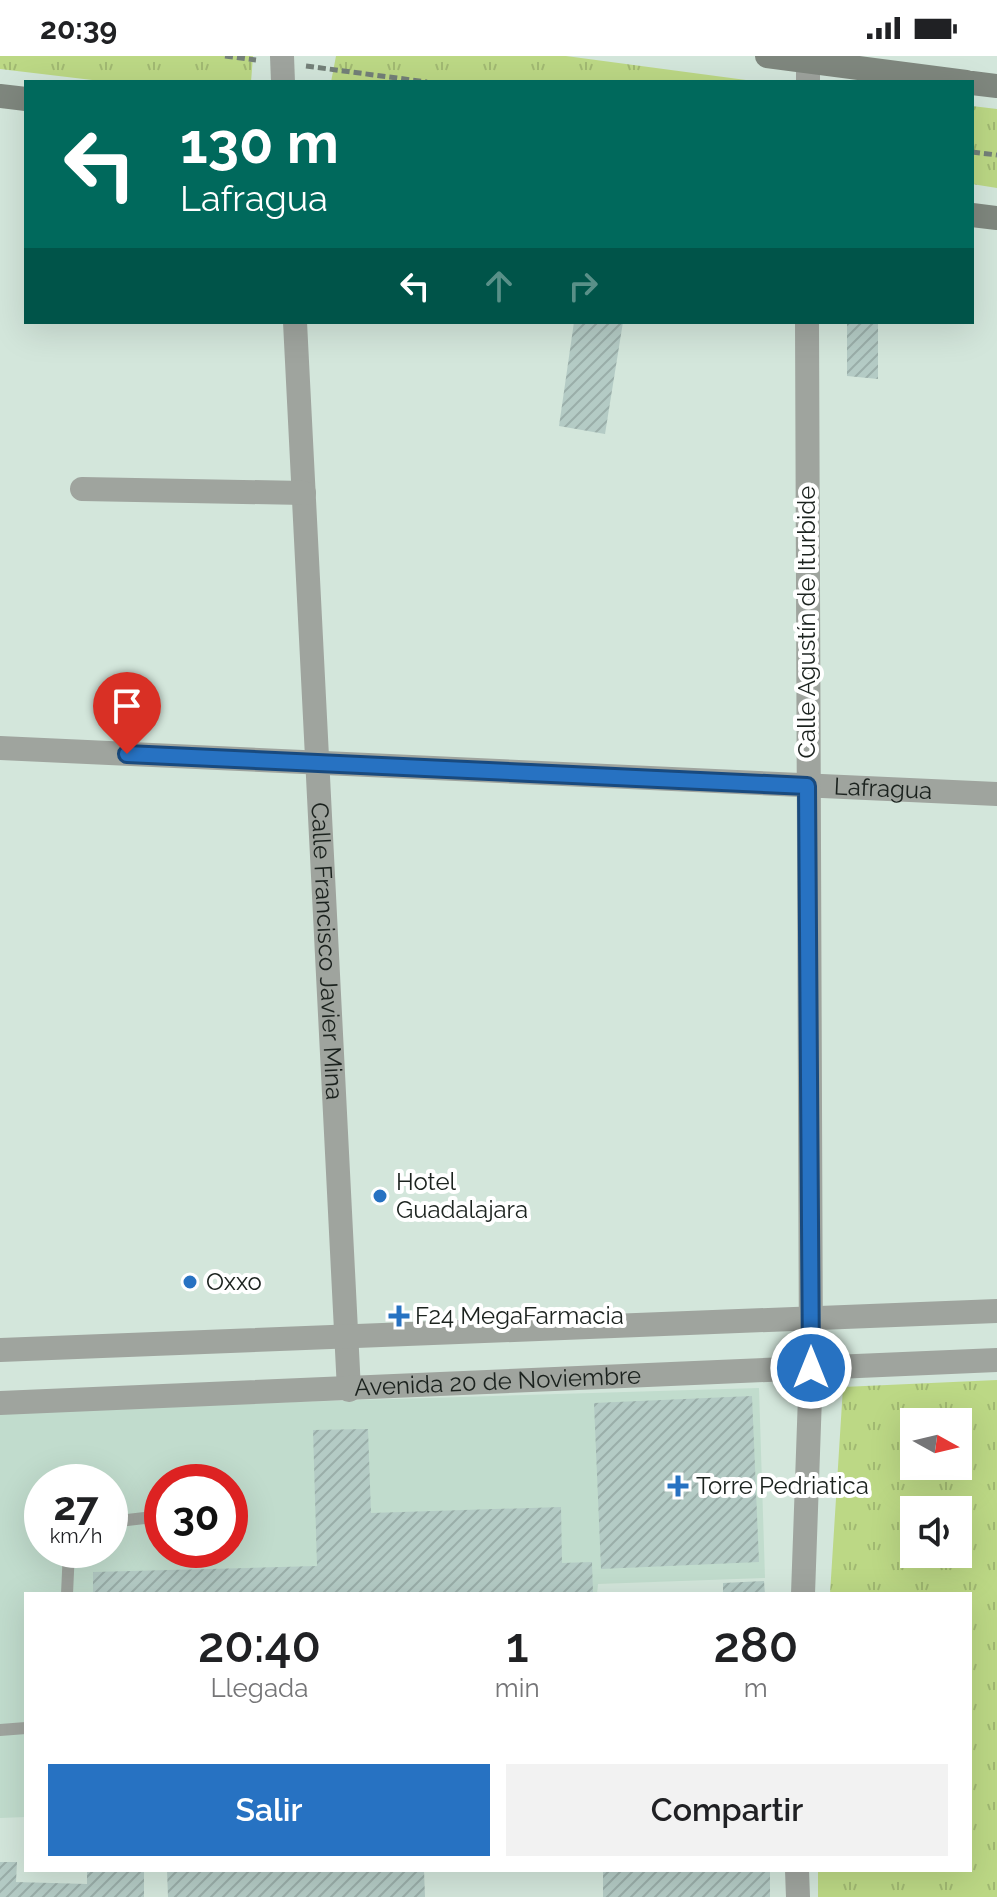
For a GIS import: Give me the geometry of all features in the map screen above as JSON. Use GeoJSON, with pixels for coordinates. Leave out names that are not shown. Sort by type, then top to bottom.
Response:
{"type":"FeatureCollection","features":[{"type":"Feature","properties":{"kind":"main road"},"geometry":{"type":"LineString","coordinates":[[767,56],[808,66],[949,80]]}},
{"type":"Feature","properties":{"kind":"main road"},"geometry":{"type":"LineString","coordinates":[[974,83],[997,86]]}},
{"type":"Feature","properties":{"kind":"main road"},"geometry":{"type":"LineString","coordinates":[[0,96],[24,99]]}},
{"type":"Feature","properties":{"kind":"main road"},"geometry":{"type":"LineString","coordinates":[[974,215],[997,218]]}},
{"type":"Feature","properties":{"kind":"street","name":"Calle Francisco Javier Mina"},"geometry":{"type":"LineString","coordinates":[[295,324],[349,1390]]}},
{"type":"Feature","properties":{"kind":"street","name":"Calle Agustín de Iturbide"},"geometry":{"type":"LineString","coordinates":[[803,1592],[811,1368],[807,324]]}},
{"type":"Feature","properties":{"kind":"street"},"geometry":{"type":"LineString","coordinates":[[82,489],[304,493]]}},
{"type":"Feature","properties":{"kind":"street","name":"Lafragua"},"geometry":{"type":"LineString","coordinates":[[0,748],[997,794]]}},
{"type":"Feature","properties":{"kind":"street","name":"Avenida 20 de Noviembre"},"geometry":{"type":"LineString","coordinates":[[0,1350],[348,1339],[997,1311]]}},
{"type":"Feature","properties":{"kind":"street","name":"Avenida 20 de Noviembre"},"geometry":{"type":"LineString","coordinates":[[0,1403],[997,1360]]}},
{"type":"Feature","properties":{"kind":"street"},"geometry":{"type":"LineString","coordinates":[[797,1872],[798,1897]]}},
{"type":"Feature","properties":{"kind":"lane"},"geometry":{"type":"LineString","coordinates":[[67,1592],[68,1568]]}},
{"type":"Feature","properties":{"kind":"lane"},"geometry":{"type":"LineString","coordinates":[[0,1730],[24,1728]]}},
{"type":"Feature","properties":{"kind":"path"},"geometry":{"type":"LineString","coordinates":[[225,56],[282,67],[408,80]]}},
{"type":"Feature","properties":{"kind":"path"},"geometry":{"type":"LineString","coordinates":[[974,152],[997,155]]}},
{"type":"Feature","properties":{"kind":"shaded area"},"geometry":{"type":"Polygon","coordinates":[[[759,1388],[765,1578],[598,1584],[597,1592],[24,1592],[24,1817],[0,1818],[0,1411],[759,1388]]]}},
{"type":"Feature","properties":{"kind":"green space"},"geometry":{"type":"Polygon","coordinates":[[[0,56],[253,56],[251,80],[92,80],[0,69],[0,56]]]}},
{"type":"Feature","properties":{"kind":"green space"},"geometry":{"type":"Polygon","coordinates":[[[336,56],[566,56],[746,80],[331,80],[336,56]]]}},
{"type":"Feature","properties":{"kind":"green space"},"geometry":{"type":"Polygon","coordinates":[[[974,106],[997,109],[997,188],[974,184],[974,106]]]}},
{"type":"Feature","properties":{"kind":"green space"},"geometry":{"type":"Polygon","coordinates":[[[997,1380],[997,1897],[818,1897],[818,1872],[972,1872],[972,1592],[830,1592],[843,1387],[997,1380]]]}},
{"type":"Feature","properties":{"kind":"building"},"geometry":{"type":"Polygon","coordinates":[[[574,324],[623,324],[605,434],[559,426],[574,324]]]}},
{"type":"Feature","properties":{"kind":"building"},"geometry":{"type":"Polygon","coordinates":[[[847,324],[878,324],[878,379],[847,376],[847,324]]]}},
{"type":"Feature","properties":{"kind":"building","name":"Torre Pedriatica"},"geometry":{"type":"Polygon","coordinates":[[[752,1396],[759,1562],[601,1569],[594,1403],[752,1396]]]}},
{"type":"Feature","properties":{"kind":"building"},"geometry":{"type":"Polygon","coordinates":[[[368,1429],[371,1513],[561,1507],[562,1563],[592,1562],[593,1592],[93,1592],[93,1572],[317,1566],[313,1430],[368,1429]]]}},
{"type":"Feature","properties":{"kind":"building"},"geometry":{"type":"Polygon","coordinates":[[[764,1581],[765,1592],[723,1592],[723,1583],[764,1581]]]}},
{"type":"Feature","properties":{"kind":"building"},"geometry":{"type":"Polygon","coordinates":[[[0,1862],[17,1862],[16,1882],[87,1884],[87,1872],[144,1872],[144,1897],[0,1897],[0,1862]]]}},
{"type":"Feature","properties":{"kind":"building"},"geometry":{"type":"Polygon","coordinates":[[[167,1872],[424,1872],[425,1897],[168,1897],[167,1872]]]}},
{"type":"Feature","properties":{"kind":"building"},"geometry":{"type":"Polygon","coordinates":[[[603,1872],[770,1872],[770,1897],[603,1897],[603,1872]]]}},
{"type":"Feature","properties":{"kind":"place","name":"Hotel Guadalajara"},"geometry":{"type":"Point","coordinates":[380,1196]}},
{"type":"Feature","properties":{"kind":"place","name":"Oxxo"},"geometry":{"type":"Point","coordinates":[190,1282]}},
{"type":"Feature","properties":{"kind":"place","name":"F24 MegaFarmacia"},"geometry":{"type":"Point","coordinates":[399,1316]}},
{"type":"Feature","properties":{"kind":"place","name":"Torre Pedriatica"},"geometry":{"type":"Point","coordinates":[678,1486]}},
{"type":"Feature","properties":{"kind":"route"},"geometry":{"type":"LineString","coordinates":[[127,754],[807,786],[811,1368]]}}]}
